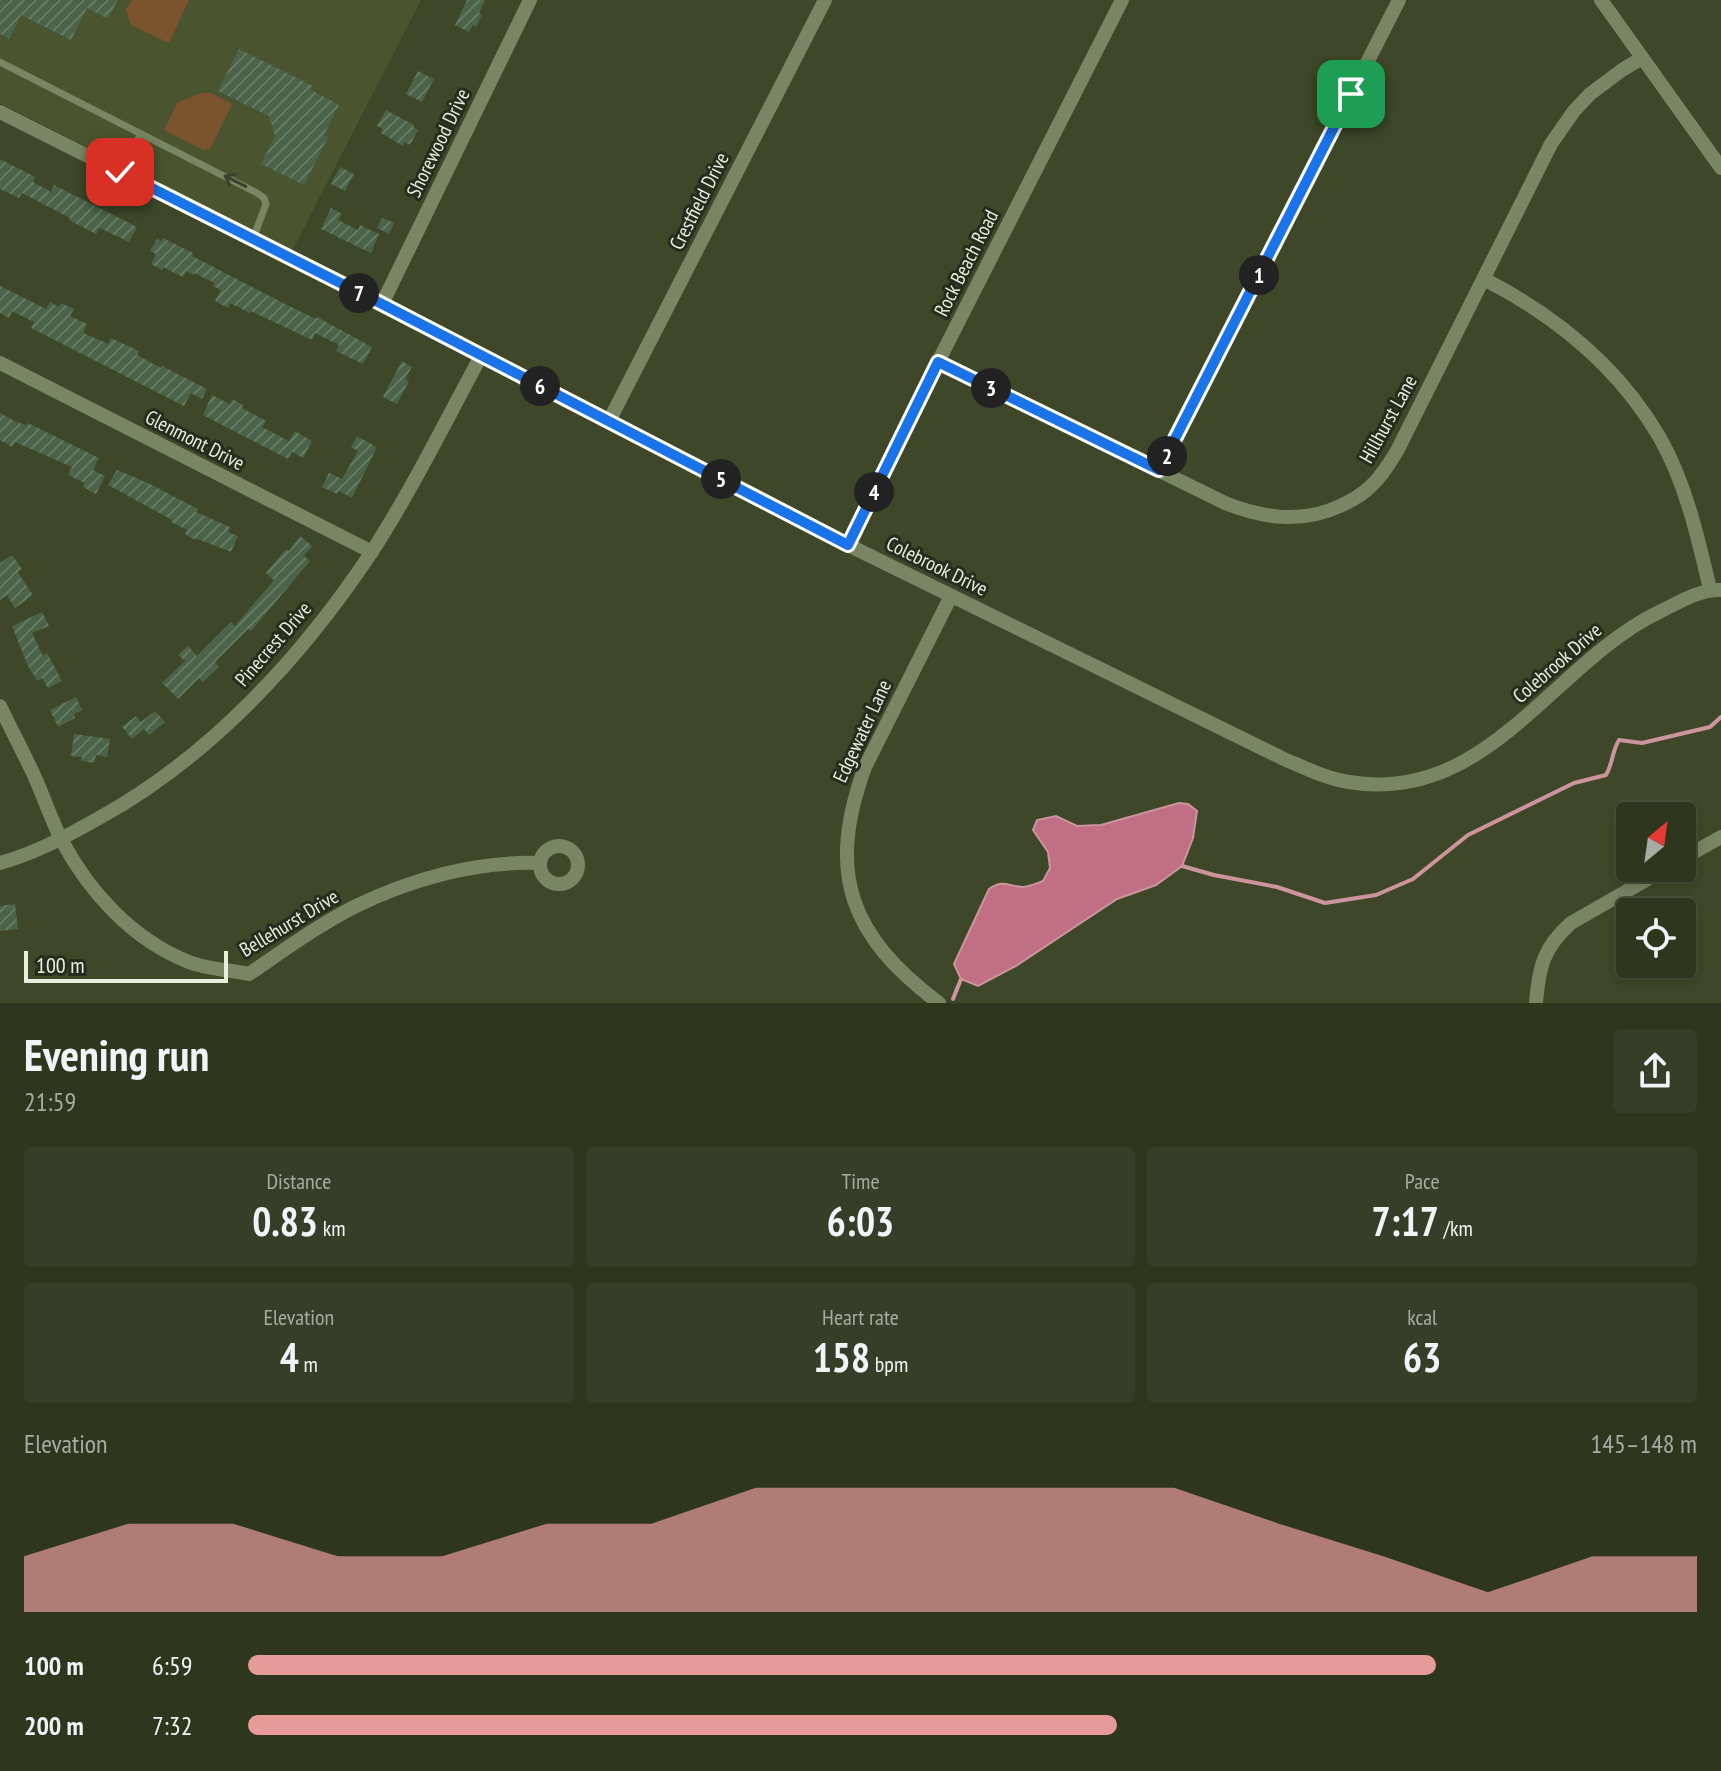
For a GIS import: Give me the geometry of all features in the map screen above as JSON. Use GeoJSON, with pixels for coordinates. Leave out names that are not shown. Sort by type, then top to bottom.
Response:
{"type":"FeatureCollection","features":[{"type":"Feature","properties":{"kind":"street","name":"Shorewood Drive"},"geometry":{"type":"LineString","coordinates":[[382,304],[530,0]]}},
{"type":"Feature","properties":{"kind":"street","name":"Crestfield Drive"},"geometry":{"type":"LineString","coordinates":[[609,421],[825,0]]}},
{"type":"Feature","properties":{"kind":"street","name":"Rock Beach Road"},"geometry":{"type":"LineString","coordinates":[[848,545],[1122,0]]}},
{"type":"Feature","properties":{"kind":"street"},"geometry":{"type":"LineString","coordinates":[[1159,470],[1399,0]]}},
{"type":"Feature","properties":{"kind":"street"},"geometry":{"type":"LineString","coordinates":[[1601,0],[1721,168]]}},
{"type":"Feature","properties":{"kind":"street","name":"Hillhurst Lane"},"geometry":{"type":"LineString","coordinates":[[938,362],[1225,503],[1278,518],[1306,517],[1329,511],[1369,489],[1397,451],[1562,127],[1590,94],[1642,58]]}},
{"type":"Feature","properties":{"kind":"street","name":"Colebrook Drive"},"geometry":{"type":"LineString","coordinates":[[0,112],[382,304],[848,545],[1286,760],[1348,782],[1394,784],[1452,769],[1475,756],[1527,715],[1629,628],[1664,609],[1716,590]]}},
{"type":"Feature","properties":{"kind":"street"},"geometry":{"type":"LineString","coordinates":[[1484,279],[1567,331],[1607,367],[1634,399],[1660,439],[1677,475],[1716,590]]}},
{"type":"Feature","properties":{"kind":"street","name":"Pinecrest Drive"},"geometry":{"type":"LineString","coordinates":[[0,863],[26,856],[126,804],[227,723],[263,688],[306,639],[372,552],[481,356]]}},
{"type":"Feature","properties":{"kind":"street","name":"Glenmont Drive"},"geometry":{"type":"LineString","coordinates":[[0,363],[372,552]]}},
{"type":"Feature","properties":{"kind":"street","name":"Edgewater Lane"},"geometry":{"type":"LineString","coordinates":[[939,1003],[881,951],[864,927],[851,896],[847,846],[854,796],[865,767],[951,596]]}},
{"type":"Feature","properties":{"kind":"street","name":"Bellehurst Drive"},"geometry":{"type":"LineString","coordinates":[[0,706],[61,839],[80,872],[120,918],[144,938],[193,964],[249,974],[352,908],[393,890],[437,875],[480,867],[539,863]]}},
{"type":"Feature","properties":{"kind":"street"},"geometry":{"type":"LineString","coordinates":[[1696,851],[1721,837]]}},
{"type":"Feature","properties":{"kind":"street"},"geometry":{"type":"LineString","coordinates":[[1536,1003],[1541,966],[1547,950],[1558,935],[1571,923],[1643,882]]}},
{"type":"Feature","properties":{"kind":"lane"},"geometry":{"type":"LineString","coordinates":[[0,62],[257,193],[266,204],[253,239]]}},
{"type":"Feature","properties":{"kind":"lane"},"geometry":{"type":"LineString","coordinates":[[120,172],[141,134]]}},
{"type":"Feature","properties":{"kind":"shaded area"},"geometry":{"type":"Polygon","coordinates":[[[0,0],[421,0],[292,251],[0,103],[0,0]]]}},
{"type":"Feature","properties":{"kind":"shaded area"},"geometry":{"type":"Polygon","coordinates":[[[132,0],[189,0],[169,43],[131,25],[126,10],[132,0]]]}},
{"type":"Feature","properties":{"kind":"shaded area"},"geometry":{"type":"Polygon","coordinates":[[[201,93],[211,93],[232,104],[210,149],[204,150],[164,130],[177,103],[201,93]]]}},
{"type":"Feature","properties":{"kind":"shaded area"},"geometry":{"type":"Polygon","coordinates":[[[1179,803],[1188,804],[1197,811],[1193,838],[1182,866],[1156,885],[1117,899],[1016,966],[978,986],[961,979],[954,964],[989,889],[1002,884],[1033,885],[1043,881],[1050,868],[1048,852],[1033,830],[1037,820],[1056,816],[1077,826],[1101,825],[1179,803]]]}},
{"type":"Feature","properties":{"kind":"building"},"geometry":{"type":"Polygon","coordinates":[[[0,0],[118,0],[108,19],[87,8],[71,40],[21,15],[9,39],[0,34],[0,0]]]}},
{"type":"Feature","properties":{"kind":"building"},"geometry":{"type":"Polygon","coordinates":[[[467,0],[485,0],[476,27],[473,25],[469,32],[455,25],[467,0]]]}},
{"type":"Feature","properties":{"kind":"building"},"geometry":{"type":"Polygon","coordinates":[[[239,49],[313,86],[311,90],[339,105],[324,135],[328,137],[304,185],[261,164],[275,136],[269,116],[218,91],[239,49]]]}},
{"type":"Feature","properties":{"kind":"building"},"geometry":{"type":"Polygon","coordinates":[[[418,71],[434,79],[422,102],[406,94],[418,71]]]}},
{"type":"Feature","properties":{"kind":"building"},"geometry":{"type":"Polygon","coordinates":[[[386,110],[418,130],[410,145],[405,142],[403,146],[381,133],[383,129],[377,126],[386,110]]]}},
{"type":"Feature","properties":{"kind":"building"},"geometry":{"type":"Polygon","coordinates":[[[0,159],[35,177],[33,182],[51,192],[54,185],[137,227],[129,242],[100,228],[96,234],[22,193],[19,198],[0,189],[0,159]]]}},
{"type":"Feature","properties":{"kind":"building"},"geometry":{"type":"Polygon","coordinates":[[[340,167],[354,174],[345,191],[331,184],[340,167]]]}},
{"type":"Feature","properties":{"kind":"building"},"geometry":{"type":"Polygon","coordinates":[[[331,208],[342,214],[338,220],[358,230],[360,225],[379,234],[371,253],[321,229],[331,208]]]}},
{"type":"Feature","properties":{"kind":"building"},"geometry":{"type":"Polygon","coordinates":[[[382,218],[394,223],[389,234],[377,228],[382,218]]]}},
{"type":"Feature","properties":{"kind":"building"},"geometry":{"type":"Polygon","coordinates":[[[163,238],[193,253],[192,256],[372,347],[363,364],[336,351],[339,345],[315,333],[312,340],[251,311],[230,303],[228,308],[215,301],[221,290],[213,286],[215,283],[194,273],[186,271],[183,277],[151,264],[156,254],[150,251],[157,239],[161,241],[163,238]]]}},
{"type":"Feature","properties":{"kind":"building"},"geometry":{"type":"Polygon","coordinates":[[[0,286],[46,309],[50,302],[74,309],[70,316],[87,324],[83,333],[108,344],[111,338],[139,351],[137,355],[207,389],[202,399],[191,393],[184,406],[31,328],[34,322],[12,311],[9,318],[0,313],[0,286]]]}},
{"type":"Feature","properties":{"kind":"building"},"geometry":{"type":"Polygon","coordinates":[[[402,361],[412,367],[405,379],[409,381],[397,404],[383,397],[402,361]]]}},
{"type":"Feature","properties":{"kind":"building"},"geometry":{"type":"Polygon","coordinates":[[[212,395],[230,404],[232,399],[243,405],[242,408],[266,421],[262,427],[289,441],[295,431],[312,441],[303,458],[292,452],[288,459],[203,415],[212,395]]]}},
{"type":"Feature","properties":{"kind":"building"},"geometry":{"type":"Polygon","coordinates":[[[0,413],[16,422],[28,423],[99,458],[93,470],[105,476],[96,494],[83,487],[85,483],[68,475],[72,467],[15,442],[12,447],[0,440],[0,413]]]}},
{"type":"Feature","properties":{"kind":"building"},"geometry":{"type":"Polygon","coordinates":[[[357,436],[377,447],[352,498],[322,487],[329,473],[342,479],[358,451],[351,447],[357,436]]]}},
{"type":"Feature","properties":{"kind":"building"},"geometry":{"type":"Polygon","coordinates":[[[117,470],[230,527],[228,532],[238,536],[231,552],[195,540],[172,520],[108,485],[117,470]]]}},
{"type":"Feature","properties":{"kind":"building"},"geometry":{"type":"Polygon","coordinates":[[[300,536],[312,546],[304,556],[310,561],[251,631],[248,629],[215,662],[219,667],[203,682],[199,678],[178,699],[162,683],[185,661],[178,655],[188,646],[197,656],[231,622],[235,626],[274,580],[266,573],[300,536]]]}},
{"type":"Feature","properties":{"kind":"building"},"geometry":{"type":"Polygon","coordinates":[[[12,555],[22,569],[18,572],[20,576],[33,595],[15,608],[7,595],[0,600],[0,563],[12,555]]]}},
{"type":"Feature","properties":{"kind":"building"},"geometry":{"type":"Polygon","coordinates":[[[42,612],[49,626],[32,633],[43,656],[47,653],[62,681],[48,688],[42,678],[37,681],[27,664],[12,626],[42,612]]]}},
{"type":"Feature","properties":{"kind":"building"},"geometry":{"type":"Polygon","coordinates":[[[76,697],[82,710],[74,714],[75,718],[58,727],[50,710],[76,697]]]}},
{"type":"Feature","properties":{"kind":"building"},"geometry":{"type":"Polygon","coordinates":[[[155,711],[165,722],[149,735],[144,729],[132,739],[122,727],[136,716],[141,722],[155,711]]]}},
{"type":"Feature","properties":{"kind":"building"},"geometry":{"type":"Polygon","coordinates":[[[74,734],[110,739],[107,757],[96,755],[94,763],[71,756],[74,734]]]}},
{"type":"Feature","properties":{"kind":"building"},"geometry":{"type":"Polygon","coordinates":[[[15,904],[18,929],[0,931],[0,906],[15,904]]]}},
{"type":"Feature","properties":{"kind":"waterway"},"geometry":{"type":"LineString","coordinates":[[1182,866],[1277,887],[1325,903],[1376,895],[1413,879],[1468,835],[1574,783],[1606,775],[1619,740],[1642,743],[1710,727],[1721,717]]}},
{"type":"Feature","properties":{"kind":"waterway"},"geometry":{"type":"LineString","coordinates":[[953,999],[961,979]]}},
{"type":"Feature","properties":{"kind":"route"},"geometry":{"type":"LineString","coordinates":[[120,172],[848,545],[938,362],[1159,470],[1351,94]]}}]}
